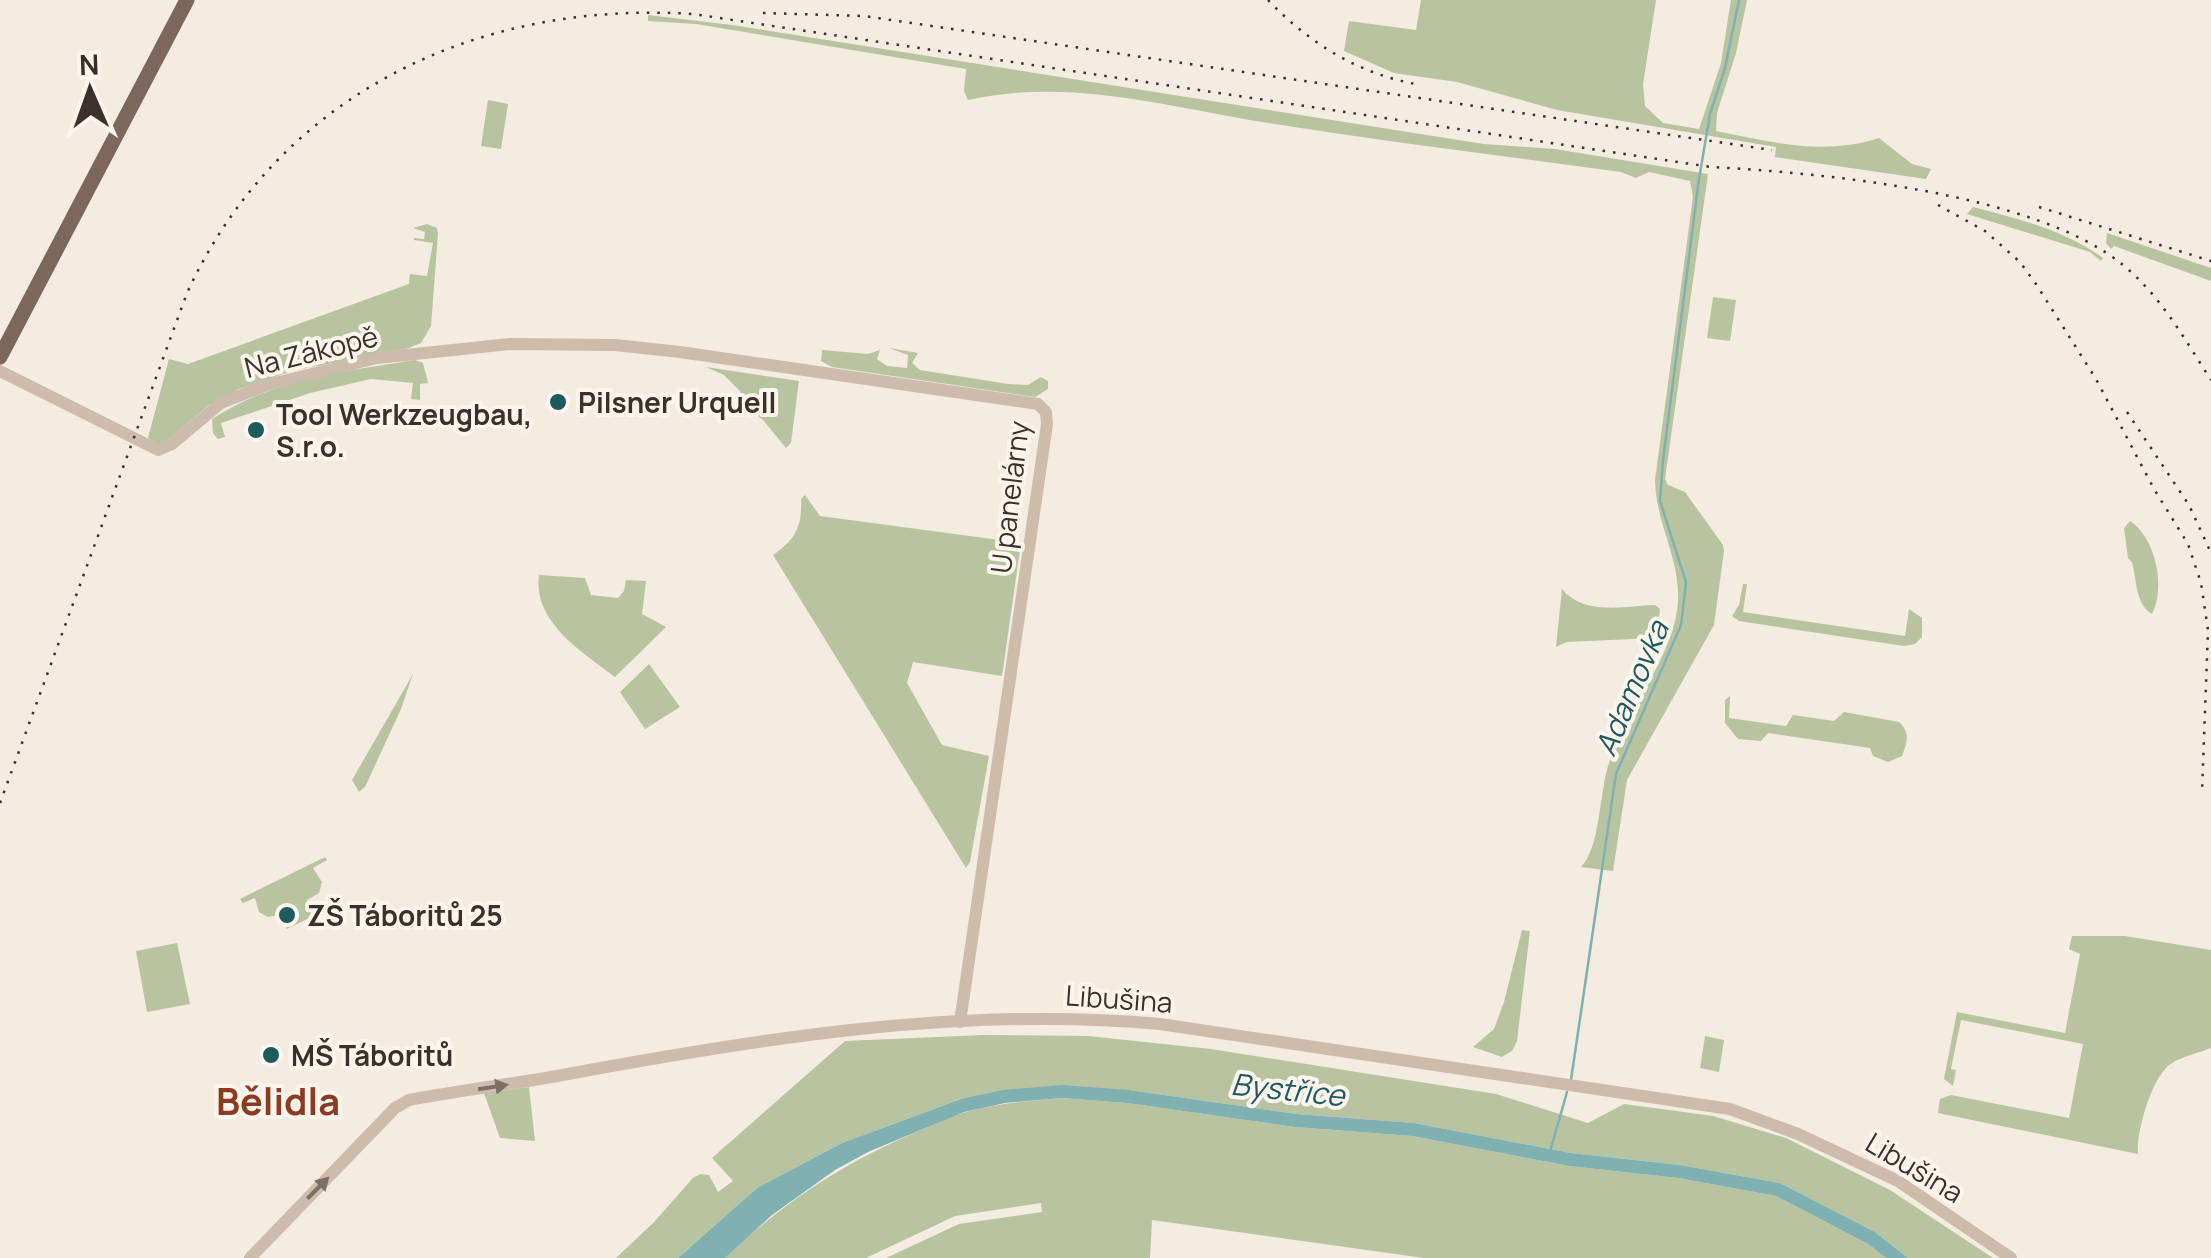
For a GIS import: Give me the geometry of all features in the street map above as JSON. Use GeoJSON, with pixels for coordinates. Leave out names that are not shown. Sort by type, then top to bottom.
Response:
{"type":"FeatureCollection","features":[{"type":"Feature","properties":{"kind":"main road"},"geometry":{"type":"LineString","coordinates":[[0,358],[187,0]]}},
{"type":"Feature","properties":{"kind":"street","name":"U panelárny"},"geometry":{"type":"LineString","coordinates":[[434,351],[562,344],[656,349],[1030,402],[1043,408],[1047,424],[960,1022]]}},
{"type":"Feature","properties":{"kind":"street","name":"Na Zákopě"},"geometry":{"type":"LineString","coordinates":[[0,371],[158,450],[242,393],[344,365],[434,351]]}},
{"type":"Feature","properties":{"kind":"street","name":"Libušina"},"geometry":{"type":"LineString","coordinates":[[250,1258],[404,1102],[617,1063],[840,1029],[1088,1019],[1160,1024],[1730,1109],[1798,1134],[1898,1181],[2012,1258]]}},
{"type":"Feature","properties":{"kind":"green space"},"geometry":{"type":"Polygon","coordinates":[[[1421,0],[1656,0],[1643,84],[1645,106],[1663,123],[1699,129],[1721,63],[1731,0],[1747,0],[1717,113],[1716,131],[1818,147],[1879,138],[1912,164],[1931,169],[1926,179],[1775,157],[1776,147],[1557,110],[1457,82],[1394,73],[1344,51],[1349,21],[1416,30],[1421,0]]]}},
{"type":"Feature","properties":{"kind":"green space"},"geometry":{"type":"Polygon","coordinates":[[[648,15],[1484,144],[1555,149],[1708,174],[1665,479],[1668,485],[1685,492],[1723,545],[1714,625],[1627,780],[1613,871],[1581,867],[1596,833],[1609,763],[1669,641],[1678,601],[1655,480],[1693,197],[1690,181],[1649,172],[1636,178],[1621,172],[1312,130],[1119,97],[1044,92],[968,100],[964,91],[966,69],[696,24],[648,21],[648,15]]]}},
{"type":"Feature","properties":{"kind":"green space"},"geometry":{"type":"Polygon","coordinates":[[[488,100],[508,104],[501,149],[481,146],[488,100]]]}},
{"type":"Feature","properties":{"kind":"green space"},"geometry":{"type":"Polygon","coordinates":[[[1973,207],[2057,233],[2103,258],[2101,261],[2090,252],[1967,214],[1973,207]]]}},
{"type":"Feature","properties":{"kind":"green space"},"geometry":{"type":"Polygon","coordinates":[[[427,224],[437,228],[438,234],[431,326],[421,343],[292,371],[239,389],[209,405],[169,439],[158,444],[148,438],[169,359],[188,364],[409,284],[410,274],[427,276],[433,243],[414,240],[424,239],[425,232],[413,228],[427,224]]]}},
{"type":"Feature","properties":{"kind":"green space"},"geometry":{"type":"Polygon","coordinates":[[[2107,233],[2211,268],[2211,281],[2114,246],[2111,249],[2106,243],[2107,233]]]}},
{"type":"Feature","properties":{"kind":"green space"},"geometry":{"type":"Polygon","coordinates":[[[1713,297],[1736,300],[1730,341],[1707,338],[1713,297]]]}},
{"type":"Feature","properties":{"kind":"green space"},"geometry":{"type":"Polygon","coordinates":[[[889,348],[918,353],[912,363],[920,370],[1008,384],[1028,385],[1041,377],[1048,381],[1048,389],[1035,397],[832,367],[821,361],[822,350],[868,354],[880,350],[877,359],[887,366],[907,368],[908,355],[889,348]]]}},
{"type":"Feature","properties":{"kind":"green space"},"geometry":{"type":"Polygon","coordinates":[[[415,360],[423,363],[428,383],[420,384],[420,400],[411,399],[413,383],[371,379],[310,393],[221,423],[225,437],[218,439],[213,433],[212,419],[259,395],[310,379],[415,360]]]}},
{"type":"Feature","properties":{"kind":"green space"},"geometry":{"type":"Polygon","coordinates":[[[706,367],[799,381],[791,443],[786,448],[746,406],[740,391],[724,375],[706,367]]]}},
{"type":"Feature","properties":{"kind":"green space"},"geometry":{"type":"Polygon","coordinates":[[[805,495],[820,516],[1021,543],[1002,676],[913,662],[907,683],[942,745],[989,756],[966,868],[773,555],[796,532],[805,495]]]}},
{"type":"Feature","properties":{"kind":"green space"},"geometry":{"type":"Polygon","coordinates":[[[2130,521],[2146,539],[2156,564],[2158,591],[2152,614],[2140,598],[2128,558],[2124,528],[2130,521]]]}},
{"type":"Feature","properties":{"kind":"green space"},"geometry":{"type":"Polygon","coordinates":[[[539,575],[585,578],[591,595],[618,598],[626,580],[646,581],[642,614],[666,627],[615,677],[574,646],[551,621],[539,592],[539,575]]]}},
{"type":"Feature","properties":{"kind":"green space"},"geometry":{"type":"Polygon","coordinates":[[[1743,584],[1747,584],[1743,612],[1905,636],[1909,609],[1922,618],[1922,637],[1915,644],[1904,646],[1739,621],[1732,616],[1739,605],[1743,584]]]}},
{"type":"Feature","properties":{"kind":"green space"},"geometry":{"type":"Polygon","coordinates":[[[1562,589],[1581,603],[1593,606],[1655,605],[1660,609],[1657,635],[1567,642],[1556,647],[1562,589]]]}},
{"type":"Feature","properties":{"kind":"green space"},"geometry":{"type":"Polygon","coordinates":[[[649,664],[680,707],[645,729],[620,692],[649,664]]]}},
{"type":"Feature","properties":{"kind":"green space"},"geometry":{"type":"Polygon","coordinates":[[[413,674],[401,709],[365,787],[359,792],[352,780],[413,674]]]}},
{"type":"Feature","properties":{"kind":"green space"},"geometry":{"type":"Polygon","coordinates":[[[1730,696],[1729,718],[1786,726],[1793,715],[1834,721],[1844,712],[1899,722],[1907,734],[1905,747],[1902,756],[1888,762],[1873,756],[1870,748],[1768,733],[1761,741],[1738,739],[1725,723],[1725,700],[1730,696]]]}},
{"type":"Feature","properties":{"kind":"green space"},"geometry":{"type":"Polygon","coordinates":[[[325,857],[327,860],[313,868],[322,882],[319,893],[307,900],[315,915],[287,929],[279,915],[268,917],[259,912],[255,898],[243,903],[240,899],[325,857]]]}},
{"type":"Feature","properties":{"kind":"green space"},"geometry":{"type":"Polygon","coordinates":[[[1522,930],[1530,931],[1517,1041],[1512,1051],[1502,1057],[1473,1047],[1494,1029],[1522,930]]]}},
{"type":"Feature","properties":{"kind":"green space"},"geometry":{"type":"Polygon","coordinates":[[[2072,936],[2125,936],[2211,950],[2211,1048],[2172,1063],[2158,1079],[2143,1119],[2138,1154],[1938,1113],[1940,1099],[1951,1095],[2069,1118],[2083,1044],[1961,1020],[1951,1069],[1956,1070],[1953,1086],[1944,1079],[1957,1012],[2065,1033],[2080,954],[2069,949],[2072,936]]]}},
{"type":"Feature","properties":{"kind":"green space"},"geometry":{"type":"Polygon","coordinates":[[[177,943],[190,1004],[147,1012],[136,951],[177,943]]]}},
{"type":"Feature","properties":{"kind":"green space"},"geometry":{"type":"Polygon","coordinates":[[[983,1035],[1088,1036],[1211,1049],[1496,1094],[1588,1123],[1624,1104],[1713,1116],[1786,1138],[1890,1190],[1993,1258],[1908,1258],[1875,1232],[1780,1183],[1680,1165],[1571,1153],[1414,1123],[1296,1114],[1129,1090],[961,1099],[842,1143],[757,1188],[678,1258],[616,1258],[693,1178],[709,1175],[718,1192],[733,1181],[712,1158],[845,1041],[983,1035]]]}},
{"type":"Feature","properties":{"kind":"green space"},"geometry":{"type":"Polygon","coordinates":[[[1705,1036],[1724,1040],[1719,1072],[1700,1068],[1705,1036]]]}},
{"type":"Feature","properties":{"kind":"green space"},"geometry":{"type":"Polygon","coordinates":[[[529,1087],[535,1141],[500,1138],[484,1093],[529,1087]]]}},
{"type":"Feature","properties":{"kind":"green space"},"geometry":{"type":"Polygon","coordinates":[[[1062,1098],[1127,1103],[1295,1127],[1412,1136],[1569,1166],[1678,1178],[1776,1196],[1868,1244],[1886,1258],[1424,1258],[1152,1220],[1150,1258],[886,1258],[959,1224],[1042,1212],[1041,1203],[955,1216],[866,1258],[725,1258],[816,1185],[892,1143],[963,1113],[1062,1098]]]}},
{"type":"Feature","properties":{"kind":"water"},"geometry":{"type":"Polygon","coordinates":[[[1062,1085],[1129,1090],[1296,1114],[1414,1123],[1571,1153],[1680,1165],[1780,1183],[1875,1232],[1908,1258],[1886,1258],[1868,1244],[1776,1196],[1678,1178],[1569,1166],[1412,1136],[1295,1127],[1127,1103],[1062,1098],[1005,1103],[964,1112],[868,1152],[835,1170],[772,1215],[725,1258],[678,1258],[757,1188],[842,1143],[961,1099],[1003,1090],[1062,1085]]]}},
{"type":"Feature","properties":{"kind":"waterway","name":"Adamovka"},"geometry":{"type":"LineString","coordinates":[[1571,1080],[1616,774],[1681,625],[1686,582],[1660,501],[1663,460],[1699,179],[1710,114],[1725,68],[1739,0]]}},
{"type":"Feature","properties":{"kind":"waterway","name":"Adamovka"},"geometry":{"type":"LineString","coordinates":[[1550,1152],[1567,1092]]}},
{"type":"Feature","properties":{"kind":"railway"},"geometry":{"type":"LineString","coordinates":[[1268,0],[1337,55],[1377,74],[1421,85]]}},
{"type":"Feature","properties":{"kind":"railway"},"geometry":{"type":"LineString","coordinates":[[763,13],[864,16],[1772,150]]}},
{"type":"Feature","properties":{"kind":"railway"},"geometry":{"type":"LineString","coordinates":[[0,803],[187,293],[226,224],[274,164],[330,114],[393,74],[462,44],[535,24],[613,14],[693,14],[1711,167],[1811,175],[1926,191],[2037,220],[2085,240],[2123,265],[2161,304],[2211,380]]}},
{"type":"Feature","properties":{"kind":"railway"},"geometry":{"type":"LineString","coordinates":[[1938,205],[1985,231],[2020,262],[2096,379],[2188,544],[2201,583],[2208,630],[2202,792]]}},
{"type":"Feature","properties":{"kind":"railway"},"geometry":{"type":"LineString","coordinates":[[2039,207],[2211,261]]}},
{"type":"Feature","properties":{"kind":"railway"},"geometry":{"type":"LineString","coordinates":[[2127,412],[2189,505],[2211,553]]}},
{"type":"Feature","properties":{"kind":"place","name":"Pilsner Urquell"},"geometry":{"type":"Point","coordinates":[558,402]}},
{"type":"Feature","properties":{"kind":"place","name":"Tool Werkzeugbau, S.r.o."},"geometry":{"type":"Point","coordinates":[256,430]}},
{"type":"Feature","properties":{"kind":"place","name":"ZŠ Táboritů 25"},"geometry":{"type":"Point","coordinates":[287,915]}},
{"type":"Feature","properties":{"kind":"place","name":"MŠ Táboritů"},"geometry":{"type":"Point","coordinates":[271,1055]}},
{"type":"Feature","properties":{"kind":"district","name":"Bělidla"},"geometry":{"type":"Point","coordinates":[278,1100]}},
{"type":"Feature","properties":{"kind":"water label","name":"Bystřice"},"geometry":{"type":"Point","coordinates":[1288,1089]}}]}
